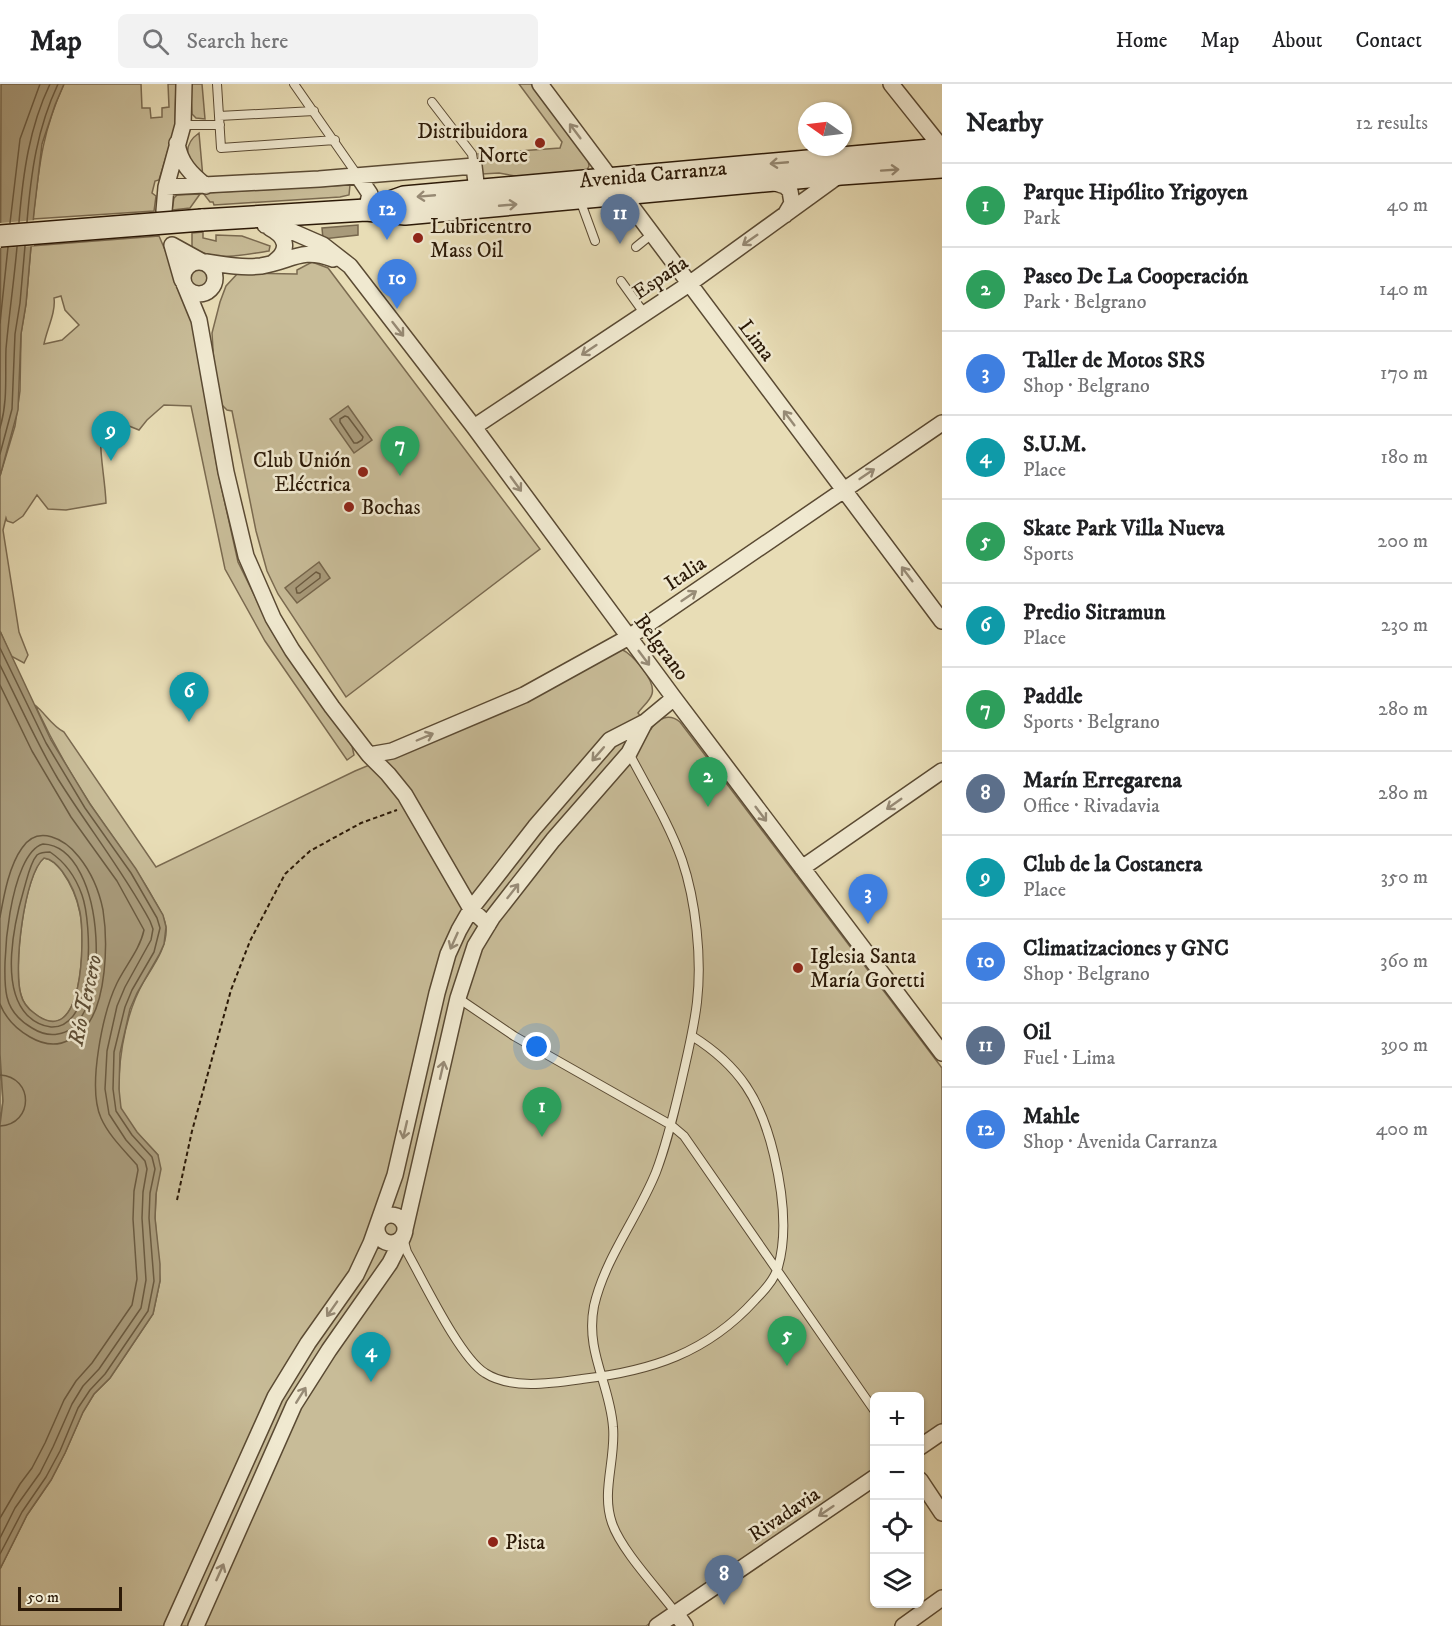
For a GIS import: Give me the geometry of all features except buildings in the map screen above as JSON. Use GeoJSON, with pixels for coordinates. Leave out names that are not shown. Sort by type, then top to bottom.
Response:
{"type":"FeatureCollection","features":[{"type":"Feature","properties":{"kind":"main road","name":"Avenida Carranza"},"geometry":{"type":"LineString","coordinates":[[0,236],[366,210],[405,214],[579,198],[616,186],[864,155],[942,149]]}},
{"type":"Feature","properties":{"kind":"main road","name":"Avenida Carranza"},"geometry":{"type":"LineString","coordinates":[[366,210],[404,197],[477,191],[763,181],[942,167]]}},
{"type":"Feature","properties":{"kind":"street"},"geometry":{"type":"LineString","coordinates":[[164,211],[166,188],[183,125],[184,84]]}},
{"type":"Feature","properties":{"kind":"street","name":"Lima"},"geometry":{"type":"LineString","coordinates":[[540,84],[942,621]]}},
{"type":"Feature","properties":{"kind":"street"},"geometry":{"type":"LineString","coordinates":[[891,84],[942,149]]}},
{"type":"Feature","properties":{"kind":"street"},"geometry":{"type":"LineString","coordinates":[[177,143],[185,166],[206,186]]}},
{"type":"Feature","properties":{"kind":"street","name":"España"},"geometry":{"type":"LineString","coordinates":[[474,427],[688,284],[864,155]]}},
{"type":"Feature","properties":{"kind":"street"},"geometry":{"type":"LineString","coordinates":[[166,188],[474,166],[477,191]]}},
{"type":"Feature","properties":{"kind":"street"},"geometry":{"type":"LineString","coordinates":[[358,176],[358,196],[366,210]]}},
{"type":"Feature","properties":{"kind":"street"},"geometry":{"type":"LineString","coordinates":[[763,181],[777,182],[790,190],[792,203],[785,215]]}},
{"type":"Feature","properties":{"kind":"street","name":"Belgrano"},"geometry":{"type":"LineString","coordinates":[[242,218],[284,228],[323,245],[350,266],[474,427],[674,698],[942,1053]]}},
{"type":"Feature","properties":{"kind":"street"},"geometry":{"type":"LineString","coordinates":[[265,225],[283,237],[285,243],[284,252],[274,262]]}},
{"type":"Feature","properties":{"kind":"street"},"geometry":{"type":"LineString","coordinates":[[199,320],[212,287],[214,271],[203,261],[170,240],[183,283],[199,320],[226,472],[246,556],[273,618],[292,650],[332,707],[411,805],[471,909],[488,925]]}},
{"type":"Feature","properties":{"kind":"street"},"geometry":{"type":"LineString","coordinates":[[183,283],[187,266],[203,261],[238,267],[274,262],[308,253],[330,257],[350,266]]}},
{"type":"Feature","properties":{"kind":"street"},"geometry":{"type":"LineString","coordinates":[[183,283],[196,294],[212,287],[220,277],[238,267]]}},
{"type":"Feature","properties":{"kind":"street","name":"Italia"},"geometry":{"type":"LineString","coordinates":[[369,755],[392,751],[524,695],[629,637],[942,423]]}},
{"type":"Feature","properties":{"kind":"street"},"geometry":{"type":"LineString","coordinates":[[645,722],[629,753],[553,840],[488,925],[475,946],[458,998],[404,1233],[390,1263],[329,1350],[294,1406],[197,1626],[175,1621],[275,1397],[308,1343],[356,1275],[379,1223],[395,1175],[448,954],[471,909],[535,827],[610,740],[645,722],[674,698]]}},
{"type":"Feature","properties":{"kind":"street"},"geometry":{"type":"LineString","coordinates":[[802,868],[942,771]]}},
{"type":"Feature","properties":{"kind":"street"},"geometry":{"type":"LineString","coordinates":[[379,1223],[385,1217],[394,1216],[402,1221],[404,1233]]}},
{"type":"Feature","properties":{"kind":"street"},"geometry":{"type":"LineString","coordinates":[[921,1446],[942,1432]]}},
{"type":"Feature","properties":{"kind":"street","name":"Rivadavia"},"geometry":{"type":"LineString","coordinates":[[657,1626],[870,1481]]}},
{"type":"Feature","properties":{"kind":"street"},"geometry":{"type":"LineString","coordinates":[[924,1486],[942,1513]]}},
{"type":"Feature","properties":{"kind":"street"},"geometry":{"type":"LineString","coordinates":[[903,1626],[942,1598]]}},
{"type":"Feature","properties":{"kind":"street"},"geometry":{"type":"LineString","coordinates":[[676,1613],[685,1626]]}},
{"type":"Feature","properties":{"kind":"lane"},"geometry":{"type":"LineString","coordinates":[[222,84],[217,84],[221,148],[335,140]]}},
{"type":"Feature","properties":{"kind":"lane"},"geometry":{"type":"LineString","coordinates":[[294,84],[358,176]]}},
{"type":"Feature","properties":{"kind":"lane"},"geometry":{"type":"LineString","coordinates":[[432,102],[472,154],[474,166]]}},
{"type":"Feature","properties":{"kind":"lane"},"geometry":{"type":"LineString","coordinates":[[219,116],[314,111]]}},
{"type":"Feature","properties":{"kind":"lane"},"geometry":{"type":"LineString","coordinates":[[183,125],[220,125]]}},
{"type":"Feature","properties":{"kind":"lane"},"geometry":{"type":"LineString","coordinates":[[579,198],[595,241]]}},
{"type":"Feature","properties":{"kind":"lane"},"geometry":{"type":"LineString","coordinates":[[636,247],[651,234]]}},
{"type":"Feature","properties":{"kind":"lane"},"geometry":{"type":"LineString","coordinates":[[621,281],[644,314]]}},
{"type":"Feature","properties":{"kind":"lane"},"geometry":{"type":"LineString","coordinates":[[629,753],[669,829],[682,861],[692,899],[699,968],[697,1000],[692,1036],[671,1125],[645,1198],[608,1267],[597,1294],[591,1333],[600,1377],[613,1418],[614,1431],[608,1498],[611,1523],[620,1541],[676,1613]]}},
{"type":"Feature","properties":{"kind":"lane"},"geometry":{"type":"LineString","coordinates":[[458,998],[514,1036],[671,1125],[684,1136],[870,1404]]}},
{"type":"Feature","properties":{"kind":"lane"},"geometry":{"type":"LineString","coordinates":[[404,1233],[407,1252],[463,1351],[486,1375],[510,1381],[543,1384],[628,1373],[664,1362],[718,1334],[740,1317],[762,1294],[778,1270],[783,1221],[778,1174],[767,1126],[758,1105],[733,1068],[692,1036]]}},
{"type":"Feature","properties":{"kind":"path"},"geometry":{"type":"LineString","coordinates":[[177,1200],[192,1131],[231,990],[250,941],[285,874],[310,851],[361,823],[411,805]]}},
{"type":"Feature","properties":{"kind":"shaded area"},"geometry":{"type":"Polygon","coordinates":[[[64,84],[141,84],[142,108],[150,108],[151,118],[162,117],[162,108],[169,107],[168,84],[176,84],[175,127],[159,180],[155,181],[152,193],[156,196],[154,211],[33,219],[46,134],[64,84]]]}},
{"type":"Feature","properties":{"kind":"shaded area"},"geometry":{"type":"Polygon","coordinates":[[[190,84],[202,84],[205,119],[196,118],[192,114],[190,84]]]}},
{"type":"Feature","properties":{"kind":"shaded area"},"geometry":{"type":"Polygon","coordinates":[[[519,84],[531,84],[588,160],[589,166],[586,172],[526,178],[499,173],[482,174],[478,154],[560,148],[562,142],[519,84]]]}},
{"type":"Feature","properties":{"kind":"shaded area"},"geometry":{"type":"Polygon","coordinates":[[[199,133],[203,178],[193,168],[188,156],[189,144],[199,133]]]}},
{"type":"Feature","properties":{"kind":"shaded area"},"geometry":{"type":"Polygon","coordinates":[[[350,185],[349,195],[340,197],[214,205],[203,193],[350,185]]]}},
{"type":"Feature","properties":{"kind":"shaded area"},"geometry":{"type":"Polygon","coordinates":[[[200,194],[190,208],[172,210],[174,198],[177,195],[200,194]]]}},
{"type":"Feature","properties":{"kind":"shaded area"},"geometry":{"type":"Polygon","coordinates":[[[203,232],[203,238],[216,241],[216,235],[242,236],[270,246],[269,251],[239,256],[210,255],[192,248],[192,233],[203,232]]]}},
{"type":"Feature","properties":{"kind":"shaded area"},"geometry":{"type":"Polygon","coordinates":[[[159,236],[193,326],[218,472],[238,562],[273,633],[352,746],[354,755],[347,760],[265,641],[225,569],[191,406],[164,405],[139,430],[119,422],[101,423],[100,443],[106,503],[66,510],[48,509],[37,495],[23,516],[13,523],[7,521],[6,518],[3,530],[19,632],[28,655],[24,663],[11,656],[0,631],[0,476],[15,426],[20,391],[21,334],[31,246],[159,236]],[[61,296],[54,298],[53,315],[44,344],[62,340],[79,325],[65,310],[61,296]]]}},
{"type":"Feature","properties":{"kind":"shaded area","name":"Club Unión Eléctrica"},"geometry":{"type":"Polygon","coordinates":[[[312,262],[328,268],[540,549],[346,697],[278,594],[267,571],[256,531],[232,411],[227,410],[219,402],[214,366],[212,333],[220,302],[226,286],[238,273],[297,274],[297,270],[312,262]]]}},
{"type":"Feature","properties":{"kind":"shaded area"},"geometry":{"type":"Polygon","coordinates":[[[199,265],[208,268],[211,277],[208,286],[199,289],[190,286],[187,277],[190,268],[199,265]]]}},
{"type":"Feature","properties":{"kind":"shaded area"},"geometry":{"type":"Polygon","coordinates":[[[621,649],[631,656],[647,675],[652,688],[651,697],[638,713],[651,729],[657,722],[668,717],[680,722],[942,1068],[942,1423],[924,1435],[924,1392],[870,1392],[870,1472],[646,1626],[0,1626],[0,1569],[27,1515],[51,1480],[83,1412],[94,1394],[110,1378],[153,1314],[160,1281],[155,1218],[158,1155],[124,1116],[119,1101],[119,1077],[121,1052],[129,1016],[138,992],[165,941],[165,923],[139,874],[75,780],[35,705],[64,732],[156,867],[355,771],[523,701],[621,649]]]}},
{"type":"Feature","properties":{"kind":"shaded area"},"geometry":{"type":"Polygon","coordinates":[[[44,858],[56,865],[68,881],[77,902],[82,926],[78,988],[72,1006],[63,1018],[51,1022],[34,1013],[24,1002],[19,983],[18,965],[26,901],[37,867],[44,858]]]}},
{"type":"Feature","properties":{"kind":"shaded area"},"geometry":{"type":"Polygon","coordinates":[[[0,1054],[3,1101],[0,1125],[0,1054]]]}},
{"type":"Feature","properties":{"kind":"water"},"geometry":{"type":"Polygon","coordinates":[[[1,84],[64,84],[42,144],[21,334],[18,410],[0,476],[1,84]]]}},
{"type":"Feature","properties":{"kind":"water"},"geometry":{"type":"Polygon","coordinates":[[[358,225],[358,235],[323,239],[322,228],[358,225]]]}},
{"type":"Feature","properties":{"kind":"water"},"geometry":{"type":"Polygon","coordinates":[[[348,406],[372,440],[354,453],[330,419],[348,406]]]}},
{"type":"Feature","properties":{"kind":"water"},"geometry":{"type":"Polygon","coordinates":[[[319,562],[330,578],[297,603],[285,588],[319,562]]]}},
{"type":"Feature","properties":{"kind":"water","name":"Río Tercero"},"geometry":{"type":"Polygon","coordinates":[[[0,631],[51,740],[90,804],[136,869],[163,915],[166,927],[164,944],[130,1009],[120,1053],[121,1108],[137,1132],[158,1155],[161,1169],[156,1194],[155,1218],[160,1281],[153,1314],[110,1378],[94,1394],[83,1412],[51,1480],[27,1515],[0,1569],[0,1125],[3,1101],[0,1054],[0,631]],[[44,858],[37,867],[31,883],[22,923],[18,965],[19,983],[24,1003],[34,1013],[51,1021],[63,1018],[72,1005],[78,987],[82,925],[77,901],[68,880],[54,863],[44,858]]]}},
{"type":"Feature","properties":{"kind":"pier"},"geometry":{"type":"Polygon","coordinates":[[[36,220],[34,246],[0,248],[0,223],[36,220]]]}},
{"type":"Feature","properties":{"kind":"place","name":"Distribuidora Norte"},"geometry":{"type":"Point","coordinates":[540,143]}},
{"type":"Feature","properties":{"kind":"place","name":"Lubricentro Mass Oil"},"geometry":{"type":"Point","coordinates":[418,238]}},
{"type":"Feature","properties":{"kind":"place","name":"Mahle"},"geometry":{"type":"Point","coordinates":[387,240]}},
{"type":"Feature","properties":{"kind":"place","name":"Oil"},"geometry":{"type":"Point","coordinates":[620,244]}},
{"type":"Feature","properties":{"kind":"place","name":"Climatizaciones y GNC"},"geometry":{"type":"Point","coordinates":[397,309]}},
{"type":"Feature","properties":{"kind":"place","name":"Club de la Costanera"},"geometry":{"type":"Point","coordinates":[111,461]}},
{"type":"Feature","properties":{"kind":"place","name":"Club Unión Eléctrica"},"geometry":{"type":"Point","coordinates":[363,472]}},
{"type":"Feature","properties":{"kind":"place","name":"Paddle"},"geometry":{"type":"Point","coordinates":[400,476]}},
{"type":"Feature","properties":{"kind":"place","name":"Bochas"},"geometry":{"type":"Point","coordinates":[349,507]}},
{"type":"Feature","properties":{"kind":"place","name":"Predio Sitramun"},"geometry":{"type":"Point","coordinates":[189,722]}},
{"type":"Feature","properties":{"kind":"place","name":"Paseo De La Cooperación"},"geometry":{"type":"Point","coordinates":[708,807]}},
{"type":"Feature","properties":{"kind":"place","name":"Taller de Motos SRS"},"geometry":{"type":"Point","coordinates":[868,924]}},
{"type":"Feature","properties":{"kind":"place","name":"Iglesia Santa María Goretti"},"geometry":{"type":"Point","coordinates":[798,968]}},
{"type":"Feature","properties":{"kind":"place","name":"Parque Hipólito Yrigoyen"},"geometry":{"type":"Point","coordinates":[542,1137]}},
{"type":"Feature","properties":{"kind":"place","name":"Skate Park Villa Nueva"},"geometry":{"type":"Point","coordinates":[787,1366]}},
{"type":"Feature","properties":{"kind":"place","name":"S.U.M."},"geometry":{"type":"Point","coordinates":[371,1382]}},
{"type":"Feature","properties":{"kind":"place","name":"Pista"},"geometry":{"type":"Point","coordinates":[493,1542]}},
{"type":"Feature","properties":{"kind":"place","name":"Marín Erregarena"},"geometry":{"type":"Point","coordinates":[724,1605]}}]}
